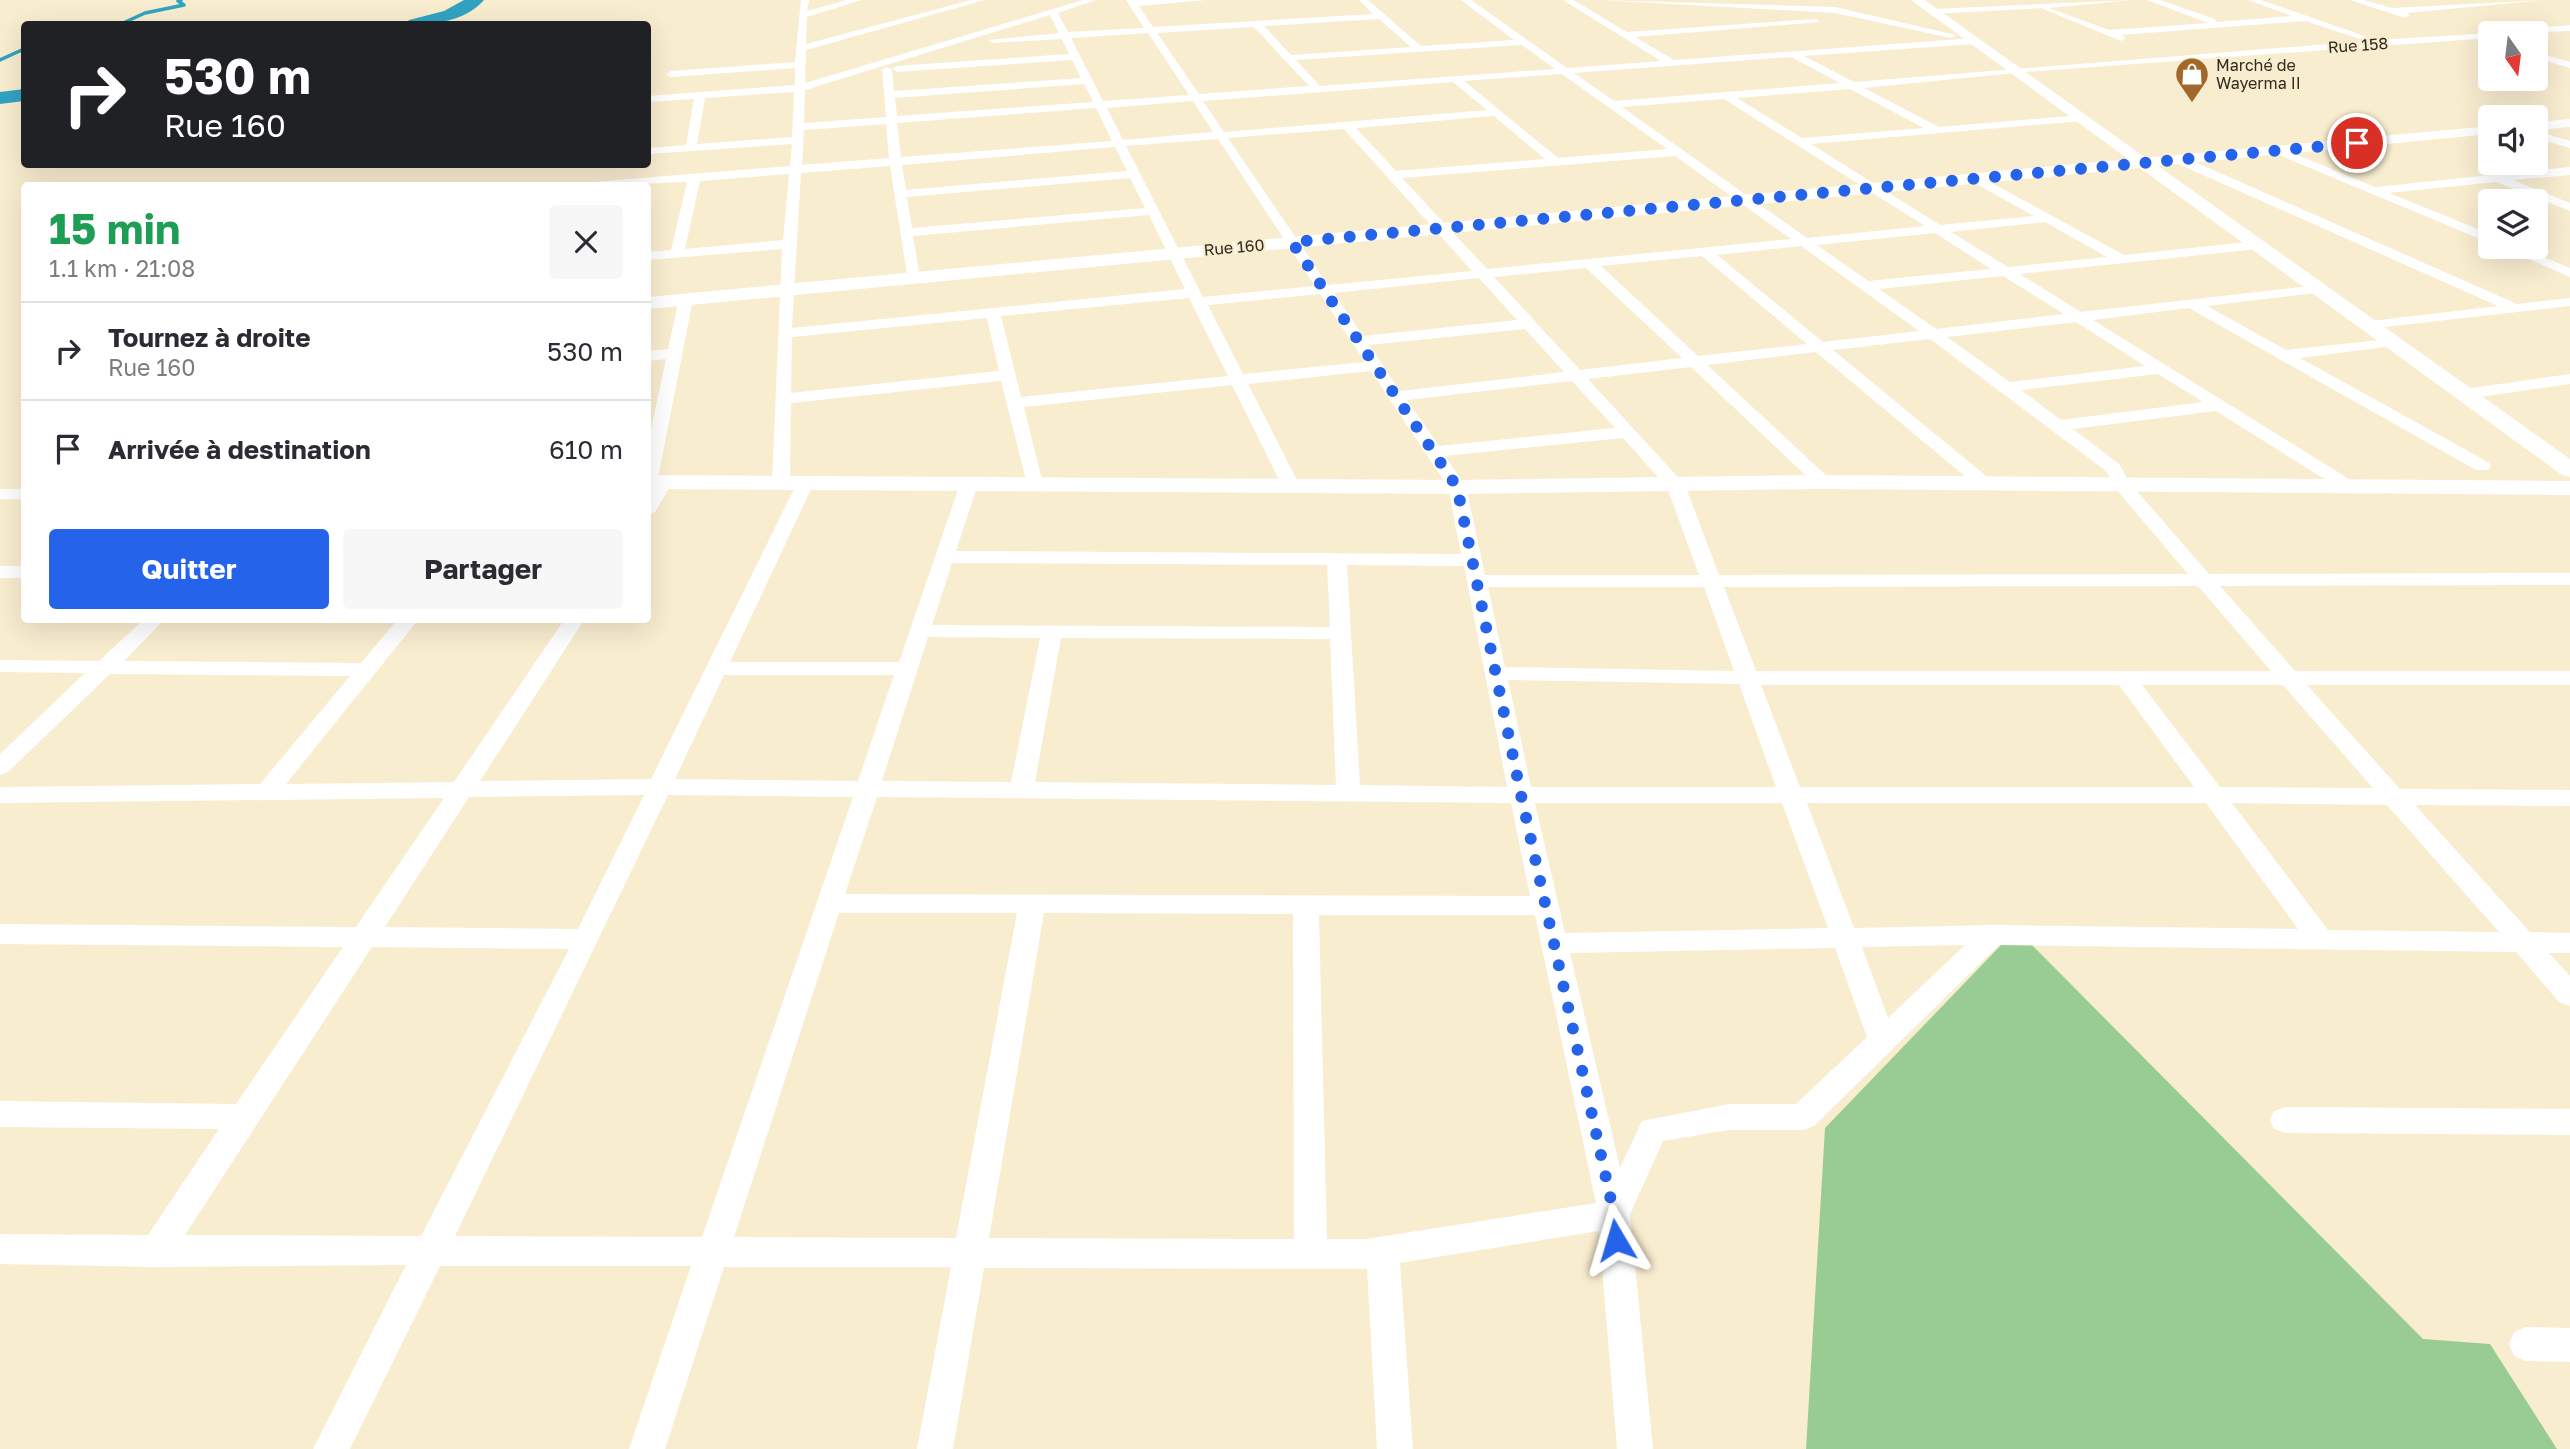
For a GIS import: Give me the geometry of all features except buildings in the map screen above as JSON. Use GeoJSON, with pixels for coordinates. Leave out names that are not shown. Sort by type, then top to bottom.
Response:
{"type":"FeatureCollection","features":[{"type":"Feature","properties":{"kind":"street"},"geometry":{"type":"LineString","coordinates":[[331,1449],[662,788],[718,668],[793,483],[784,399],[785,290],[798,133],[799,65],[805,0]]}},
{"type":"Feature","properties":{"kind":"street"},"geometry":{"type":"LineString","coordinates":[[802,15],[857,0]]}},
{"type":"Feature","properties":{"kind":"street"},"geometry":{"type":"LineString","coordinates":[[800,49],[972,5],[981,0]]}},
{"type":"Feature","properties":{"kind":"street"},"geometry":{"type":"LineString","coordinates":[[651,99],[799,88],[951,43],[980,29],[1092,0]]}},
{"type":"Feature","properties":{"kind":"street"},"geometry":{"type":"LineString","coordinates":[[1132,2],[1202,0]]}},
{"type":"Feature","properties":{"kind":"street"},"geometry":{"type":"LineString","coordinates":[[1363,0],[1419,49]]}},
{"type":"Feature","properties":{"kind":"street"},"geometry":{"type":"LineString","coordinates":[[1465,0],[2007,387],[2113,468],[2122,485],[2201,577],[2570,995]]}},
{"type":"Feature","properties":{"kind":"street"},"geometry":{"type":"LineString","coordinates":[[1567,0],[1672,63]]}},
{"type":"Feature","properties":{"kind":"street"},"geometry":{"type":"LineString","coordinates":[[1604,0],[1835,10],[1975,41]]}},
{"type":"Feature","properties":{"kind":"street"},"geometry":{"type":"LineString","coordinates":[[1722,0],[1733,6]]}},
{"type":"Feature","properties":{"kind":"street"},"geometry":{"type":"LineString","coordinates":[[1822,0],[1835,10]]}},
{"type":"Feature","properties":{"kind":"street"},"geometry":{"type":"LineString","coordinates":[[1917,0],[2570,470]]}},
{"type":"Feature","properties":{"kind":"street"},"geometry":{"type":"LineString","coordinates":[[1934,12],[2129,0]]}},
{"type":"Feature","properties":{"kind":"street"},"geometry":{"type":"LineString","coordinates":[[2151,0],[2222,24]]}},
{"type":"Feature","properties":{"kind":"street"},"geometry":{"type":"LineString","coordinates":[[2252,0],[2382,43]]}},
{"type":"Feature","properties":{"kind":"street"},"geometry":{"type":"LineString","coordinates":[[2354,0],[2426,22]]}},
{"type":"Feature","properties":{"kind":"street"},"geometry":{"type":"LineString","coordinates":[[2481,0],[2493,4]]}},
{"type":"Feature","properties":{"kind":"street"},"geometry":{"type":"LineString","coordinates":[[2390,11],[2542,0]]}},
{"type":"Feature","properties":{"kind":"street"},"geometry":{"type":"LineString","coordinates":[[1132,2],[1292,242],[1378,365],[1457,487],[1498,673],[1521,795],[1614,1214],[1636,1449]]}},
{"type":"Feature","properties":{"kind":"street"},"geometry":{"type":"LineString","coordinates":[[2037,6],[2129,41]]}},
{"type":"Feature","properties":{"kind":"street"},"geometry":{"type":"LineString","coordinates":[[1053,12],[1291,486]]}},
{"type":"Feature","properties":{"kind":"street"},"geometry":{"type":"LineString","coordinates":[[951,43],[1381,16]]}},
{"type":"Feature","properties":{"kind":"street"},"geometry":{"type":"LineString","coordinates":[[1623,35],[1875,18]]}},
{"type":"Feature","properties":{"kind":"street"},"geometry":{"type":"LineString","coordinates":[[2107,33],[2307,18]]}},
{"type":"Feature","properties":{"kind":"street"},"geometry":{"type":"LineString","coordinates":[[1256,23],[1317,89]]}},
{"type":"Feature","properties":{"kind":"street"},"geometry":{"type":"LineString","coordinates":[[2438,25],[2478,37]]}},
{"type":"Feature","properties":{"kind":"street"},"geometry":{"type":"LineString","coordinates":[[2548,30],[2570,28]]}},
{"type":"Feature","properties":{"kind":"street","name":"Rue 158"},"geometry":{"type":"LineString","coordinates":[[1611,105],[2478,36]]}},
{"type":"Feature","properties":{"kind":"street"},"geometry":{"type":"LineString","coordinates":[[651,151],[890,121],[1975,41]]}},
{"type":"Feature","properties":{"kind":"street"},"geometry":{"type":"LineString","coordinates":[[1288,58],[1522,42]]}},
{"type":"Feature","properties":{"kind":"street"},"geometry":{"type":"LineString","coordinates":[[2151,50],[2172,59]]}},
{"type":"Feature","properties":{"kind":"street"},"geometry":{"type":"LineString","coordinates":[[1794,55],[1936,130]]}},
{"type":"Feature","properties":{"kind":"street"},"geometry":{"type":"LineString","coordinates":[[858,72],[1075,57]]}},
{"type":"Feature","properties":{"kind":"street"},"geometry":{"type":"LineString","coordinates":[[2548,59],[2570,65]]}},
{"type":"Feature","properties":{"kind":"street"},"geometry":{"type":"LineString","coordinates":[[671,74],[799,65]]}},
{"type":"Feature","properties":{"kind":"street"},"geometry":{"type":"LineString","coordinates":[[887,70],[899,194],[913,278]]}},
{"type":"Feature","properties":{"kind":"street"},"geometry":{"type":"LineString","coordinates":[[1455,79],[1556,162]]}},
{"type":"Feature","properties":{"kind":"street"},"geometry":{"type":"LineString","coordinates":[[888,94],[1087,81]]}},
{"type":"Feature","properties":{"kind":"street"},"geometry":{"type":"LineString","coordinates":[[691,147],[700,95]]}},
{"type":"Feature","properties":{"kind":"street"},"geometry":{"type":"LineString","coordinates":[[1726,96],[2164,368],[2348,486]]}},
{"type":"Feature","properties":{"kind":"street"},"geometry":{"type":"LineString","coordinates":[[633,182],[1496,113]]}},
{"type":"Feature","properties":{"kind":"street"},"geometry":{"type":"LineString","coordinates":[[1800,142],[2082,118]]}},
{"type":"Feature","properties":{"kind":"street"},"geometry":{"type":"LineString","coordinates":[[2548,125],[2570,123]]}},
{"type":"Feature","properties":{"kind":"street"},"geometry":{"type":"LineString","coordinates":[[1346,125],[1676,485],[1883,1041]]}},
{"type":"Feature","properties":{"kind":"street","name":"Rue 160"},"geometry":{"type":"LineString","coordinates":[[651,303],[2478,131]]}},
{"type":"Feature","properties":{"kind":"street"},"geometry":{"type":"LineString","coordinates":[[2548,138],[2570,145]]}},
{"type":"Feature","properties":{"kind":"street"},"geometry":{"type":"LineString","coordinates":[[2278,151],[2478,234]]}},
{"type":"Feature","properties":{"kind":"street"},"geometry":{"type":"LineString","coordinates":[[1394,175],[1678,152]]}},
{"type":"Feature","properties":{"kind":"street"},"geometry":{"type":"LineString","coordinates":[[2180,160],[2516,309]]}},
{"type":"Feature","properties":{"kind":"street"},"geometry":{"type":"LineString","coordinates":[[2375,191],[2570,171]]}},
{"type":"Feature","properties":{"kind":"street"},"geometry":{"type":"LineString","coordinates":[[899,194],[1135,174]]}},
{"type":"Feature","properties":{"kind":"street"},"geometry":{"type":"LineString","coordinates":[[677,253],[695,176]]}},
{"type":"Feature","properties":{"kind":"street"},"geometry":{"type":"LineString","coordinates":[[1975,178],[2122,259]]}},
{"type":"Feature","properties":{"kind":"street"},"geometry":{"type":"LineString","coordinates":[[2497,179],[2570,207]]}},
{"type":"Feature","properties":{"kind":"street"},"geometry":{"type":"LineString","coordinates":[[906,233],[1153,211]]}},
{"type":"Feature","properties":{"kind":"street"},"geometry":{"type":"LineString","coordinates":[[784,333],[993,313],[1325,288],[2048,218]]}},
{"type":"Feature","properties":{"kind":"street"},"geometry":{"type":"LineString","coordinates":[[651,256],[787,244]]}},
{"type":"Feature","properties":{"kind":"street"},"geometry":{"type":"LineString","coordinates":[[1864,286],[2258,245]]}},
{"type":"Feature","properties":{"kind":"street"},"geometry":{"type":"LineString","coordinates":[[1704,251],[1985,484]]}},
{"type":"Feature","properties":{"kind":"street"},"geometry":{"type":"LineString","coordinates":[[2537,259],[2570,273]]}},
{"type":"Feature","properties":{"kind":"street"},"geometry":{"type":"LineString","coordinates":[[1588,262],[1823,482]]}},
{"type":"Feature","properties":{"kind":"street"},"geometry":{"type":"LineString","coordinates":[[1397,396],[2319,289]]}},
{"type":"Feature","properties":{"kind":"street"},"geometry":{"type":"LineString","coordinates":[[686,299],[653,482],[1457,487],[1823,482],[2570,488]]}},
{"type":"Feature","properties":{"kind":"street"},"geometry":{"type":"LineString","coordinates":[[2371,326],[2570,302]]}},
{"type":"Feature","properties":{"kind":"street"},"geometry":{"type":"LineString","coordinates":[[2192,304],[2482,466]]}},
{"type":"Feature","properties":{"kind":"street"},"geometry":{"type":"LineString","coordinates":[[993,313],[1034,484]]}},
{"type":"Feature","properties":{"kind":"street"},"geometry":{"type":"LineString","coordinates":[[1361,341],[1527,324]]}},
{"type":"Feature","properties":{"kind":"street"},"geometry":{"type":"LineString","coordinates":[[2284,355],[2393,341]]}},
{"type":"Feature","properties":{"kind":"street"},"geometry":{"type":"LineString","coordinates":[[651,356],[676,353]]}},
{"type":"Feature","properties":{"kind":"street"},"geometry":{"type":"LineString","coordinates":[[1016,404],[1378,365]]}},
{"type":"Feature","properties":{"kind":"street"},"geometry":{"type":"LineString","coordinates":[[2007,387],[2164,368]]}},
{"type":"Feature","properties":{"kind":"street"},"geometry":{"type":"LineString","coordinates":[[784,399],[1009,375]]}},
{"type":"Feature","properties":{"kind":"street"},"geometry":{"type":"LineString","coordinates":[[2465,394],[2570,379]]}},
{"type":"Feature","properties":{"kind":"street"},"geometry":{"type":"LineString","coordinates":[[2058,426],[2221,405]]}},
{"type":"Feature","properties":{"kind":"street"},"geometry":{"type":"LineString","coordinates":[[1436,452],[1630,432]]}},
{"type":"Feature","properties":{"kind":"street"},"geometry":{"type":"LineString","coordinates":[[647,1449],[969,484]]}},
{"type":"Feature","properties":{"kind":"street"},"geometry":{"type":"LineString","coordinates":[[0,494],[21,494]]}},
{"type":"Feature","properties":{"kind":"street"},"geometry":{"type":"LineString","coordinates":[[945,557],[1337,559],[1475,571],[1711,580],[2201,577],[2570,579]]}},
{"type":"Feature","properties":{"kind":"street"},"geometry":{"type":"LineString","coordinates":[[1337,559],[1348,794]]}},
{"type":"Feature","properties":{"kind":"street"},"geometry":{"type":"LineString","coordinates":[[0,572],[21,572]]}},
{"type":"Feature","properties":{"kind":"street"},"geometry":{"type":"LineString","coordinates":[[0,767],[151,623]]}},
{"type":"Feature","properties":{"kind":"street"},"geometry":{"type":"LineString","coordinates":[[266,792],[405,623]]}},
{"type":"Feature","properties":{"kind":"street"},"geometry":{"type":"LineString","coordinates":[[155,1252],[571,623]]}},
{"type":"Feature","properties":{"kind":"street"},"geometry":{"type":"LineString","coordinates":[[920,631],[1340,633]]}},
{"type":"Feature","properties":{"kind":"street"},"geometry":{"type":"LineString","coordinates":[[1021,791],[1052,632]]}},
{"type":"Feature","properties":{"kind":"street"},"geometry":{"type":"LineString","coordinates":[[0,666],[365,670]]}},
{"type":"Feature","properties":{"kind":"street"},"geometry":{"type":"LineString","coordinates":[[718,668],[907,669]]}},
{"type":"Feature","properties":{"kind":"street"},"geometry":{"type":"LineString","coordinates":[[1498,673],[1748,678],[2570,678]]}},
{"type":"Feature","properties":{"kind":"street"},"geometry":{"type":"LineString","coordinates":[[2124,676],[2321,940]]}},
{"type":"Feature","properties":{"kind":"street"},"geometry":{"type":"LineString","coordinates":[[0,795],[662,788],[1521,795],[2570,798]]}},
{"type":"Feature","properties":{"kind":"street"},"geometry":{"type":"LineString","coordinates":[[829,904],[1545,906]]}},
{"type":"Feature","properties":{"kind":"street"},"geometry":{"type":"LineString","coordinates":[[935,1449],[1032,904]]}},
{"type":"Feature","properties":{"kind":"street"},"geometry":{"type":"LineString","coordinates":[[1306,905],[1311,1254]]}},
{"type":"Feature","properties":{"kind":"street"},"geometry":{"type":"LineString","coordinates":[[0,934],[587,939]]}},
{"type":"Feature","properties":{"kind":"street"},"geometry":{"type":"LineString","coordinates":[[1614,1214],[1653,1130],[1729,1117],[1803,1117],[1993,935]]}},
{"type":"Feature","properties":{"kind":"street"},"geometry":{"type":"LineString","coordinates":[[1554,943],[1993,935],[2570,943]]}},
{"type":"Feature","properties":{"kind":"street"},"geometry":{"type":"LineString","coordinates":[[0,1114],[244,1117]]}},
{"type":"Feature","properties":{"kind":"street"},"geometry":{"type":"LineString","coordinates":[[2285,1120],[2570,1122]]}},
{"type":"Feature","properties":{"kind":"street"},"geometry":{"type":"LineString","coordinates":[[0,1249],[155,1252],[1311,1254],[1383,1251],[1614,1214]]}},
{"type":"Feature","properties":{"kind":"street"},"geometry":{"type":"LineString","coordinates":[[1383,1251],[1395,1449]]}},
{"type":"Feature","properties":{"kind":"street"},"geometry":{"type":"LineString","coordinates":[[2526,1344],[2570,1345]]}},
{"type":"Feature","properties":{"kind":"green space"},"geometry":{"type":"Polygon","coordinates":[[[2004,942],[2030,943],[2423,1339],[2490,1344],[2557,1449],[1806,1449],[1825,1128],[2004,942]]]}},
{"type":"Feature","properties":{"kind":"waterway"},"geometry":{"type":"LineString","coordinates":[[128,21],[145,13],[184,5],[178,1],[181,0]]}},
{"type":"Feature","properties":{"kind":"waterway"},"geometry":{"type":"LineString","coordinates":[[427,21],[450,15],[476,0]]}},
{"type":"Feature","properties":{"kind":"waterway"},"geometry":{"type":"LineString","coordinates":[[0,60],[21,50]]}},
{"type":"Feature","properties":{"kind":"waterway"},"geometry":{"type":"LineString","coordinates":[[0,98],[21,95]]}},
{"type":"Feature","properties":{"kind":"place","name":"Marché de Wayerma II"},"geometry":{"type":"Point","coordinates":[2192,104]}},
{"type":"Feature","properties":{"kind":"route"},"geometry":{"type":"LineString","coordinates":[[1616,1240],[1614,1214],[1521,795],[1498,673],[1457,487],[1370,353],[1292,242],[2357,143]]}}]}
